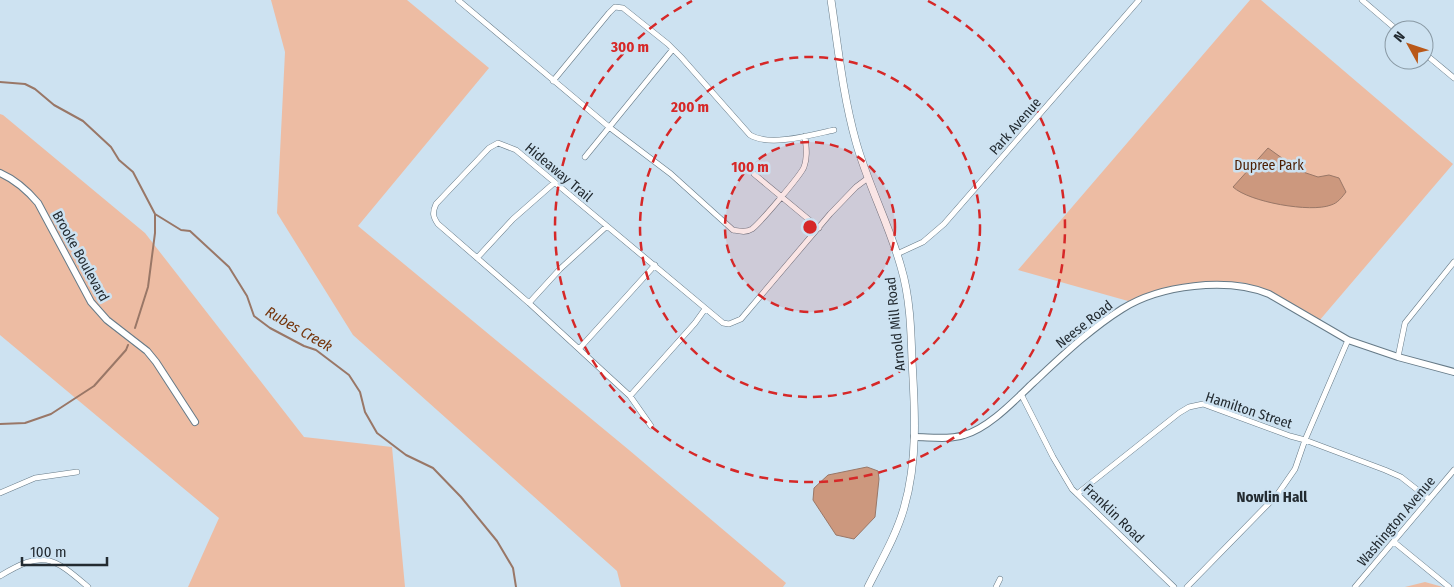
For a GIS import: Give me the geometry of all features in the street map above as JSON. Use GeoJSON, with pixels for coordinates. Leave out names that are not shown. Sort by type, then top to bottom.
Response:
{"type":"FeatureCollection","features":[{"type":"Feature","properties":{"kind":"main road","name":"Arnold Mill Road"},"geometry":{"type":"LineString","coordinates":[[831,0],[855,139],[897,254],[906,285],[910,318],[914,437],[913,463],[905,506],[887,552],[868,587]]}},
{"type":"Feature","properties":{"kind":"street"},"geometry":{"type":"LineString","coordinates":[[458,0],[609,128],[671,174],[733,230],[742,232],[751,230],[804,168],[806,160],[805,136]]}},
{"type":"Feature","properties":{"kind":"street","name":"Park Avenue"},"geometry":{"type":"LineString","coordinates":[[897,254],[923,242],[944,224],[1139,0]]}},
{"type":"Feature","properties":{"kind":"street"},"geometry":{"type":"LineString","coordinates":[[1362,0],[1385,20]]}},
{"type":"Feature","properties":{"kind":"street"},"geometry":{"type":"LineString","coordinates":[[553,81],[615,7],[623,8],[673,49],[750,135],[757,139],[766,140],[805,136],[834,130]]}},
{"type":"Feature","properties":{"kind":"street"},"geometry":{"type":"LineString","coordinates":[[585,157],[673,49]]}},
{"type":"Feature","properties":{"kind":"street"},"geometry":{"type":"LineString","coordinates":[[1434,61],[1454,78]]}},
{"type":"Feature","properties":{"kind":"street","name":"Hideaway Trail"},"geometry":{"type":"LineString","coordinates":[[651,426],[630,396],[529,303],[438,224],[434,218],[433,211],[436,204],[489,148],[498,143],[516,150],[655,265],[704,309],[723,323],[729,324],[741,319],[819,228],[856,187],[868,178]]}},
{"type":"Feature","properties":{"kind":"street","name":"Brooke Boulevard"},"geometry":{"type":"LineString","coordinates":[[0,172],[15,180],[27,190],[38,204],[91,302],[107,320],[147,351],[195,422]]}},
{"type":"Feature","properties":{"kind":"street"},"geometry":{"type":"LineString","coordinates":[[754,174],[819,228]]}},
{"type":"Feature","properties":{"kind":"street"},"geometry":{"type":"LineString","coordinates":[[477,258],[513,219],[554,183]]}},
{"type":"Feature","properties":{"kind":"street"},"geometry":{"type":"LineString","coordinates":[[529,303],[560,269],[607,226]]}},
{"type":"Feature","properties":{"kind":"street"},"geometry":{"type":"LineString","coordinates":[[1398,357],[1405,323],[1454,262]]}},
{"type":"Feature","properties":{"kind":"street"},"geometry":{"type":"LineString","coordinates":[[579,348],[655,265]]}},
{"type":"Feature","properties":{"kind":"street","name":"Neese Road"},"geometry":{"type":"LineString","coordinates":[[914,437],[963,436],[985,425],[1085,338],[1122,309],[1148,298],[1190,287],[1234,285],[1256,289],[1269,294],[1348,340],[1398,357],[1454,372]]}},
{"type":"Feature","properties":{"kind":"street"},"geometry":{"type":"LineString","coordinates":[[630,396],[695,323],[704,309]]}},
{"type":"Feature","properties":{"kind":"street"},"geometry":{"type":"LineString","coordinates":[[1187,587],[1277,495],[1296,468],[1305,440],[1348,340]]}},
{"type":"Feature","properties":{"kind":"street","name":"Franklin Road"},"geometry":{"type":"LineString","coordinates":[[1022,394],[1053,457],[1077,494],[1174,587]]}},
{"type":"Feature","properties":{"kind":"street","name":"Hamilton Street"},"geometry":{"type":"LineString","coordinates":[[1077,494],[1179,413],[1197,404],[1210,406],[1305,440],[1401,478],[1429,499]]}},
{"type":"Feature","properties":{"kind":"street","name":"Washington Avenue"},"geometry":{"type":"LineString","coordinates":[[1355,587],[1454,470]]}},
{"type":"Feature","properties":{"kind":"street"},"geometry":{"type":"LineString","coordinates":[[0,493],[36,478],[77,472]]}},
{"type":"Feature","properties":{"kind":"street"},"geometry":{"type":"LineString","coordinates":[[1394,542],[1449,587]]}},
{"type":"Feature","properties":{"kind":"street"},"geometry":{"type":"LineString","coordinates":[[0,576],[30,560],[49,560],[64,567],[88,587]]}},
{"type":"Feature","properties":{"kind":"street"},"geometry":{"type":"LineString","coordinates":[[996,587],[1000,579]]}},
{"type":"Feature","properties":{"kind":"green space"},"geometry":{"type":"Polygon","coordinates":[[[271,0],[407,0],[489,68],[358,226],[629,450],[786,583],[783,587],[621,587],[617,571],[353,335],[277,213],[285,52],[271,0]]]}},
{"type":"Feature","properties":{"kind":"green space","name":"Dupree Park"},"geometry":{"type":"Polygon","coordinates":[[[1250,0],[1261,0],[1453,164],[1319,321],[1271,293],[1256,286],[1239,282],[1192,283],[1159,290],[1128,301],[1018,270],[1250,0]]]}},
{"type":"Feature","properties":{"kind":"green space"},"geometry":{"type":"Polygon","coordinates":[[[0,114],[145,233],[304,437],[392,447],[405,587],[188,587],[219,518],[0,335],[0,114]]]}},
{"type":"Feature","properties":{"kind":"green space"},"geometry":{"type":"Polygon","coordinates":[[[1425,582],[1443,587],[1405,587],[1425,582]]]}},
{"type":"Feature","properties":{"kind":"shaded area"},"geometry":{"type":"Polygon","coordinates":[[[1268,148],[1300,171],[1318,177],[1329,175],[1339,178],[1346,192],[1340,200],[1333,204],[1310,208],[1280,205],[1252,197],[1233,187],[1268,148]]]}},
{"type":"Feature","properties":{"kind":"shaded area"},"geometry":{"type":"Polygon","coordinates":[[[867,467],[878,471],[879,479],[875,517],[854,539],[836,535],[813,500],[814,488],[828,475],[867,467]]]}},
{"type":"Feature","properties":{"kind":"waterway","name":"Rubes Creek"},"geometry":{"type":"LineString","coordinates":[[0,82],[25,84],[35,89],[54,105],[83,121],[111,147],[119,160],[133,172],[155,214],[181,230],[190,231],[229,267],[247,296],[254,316],[270,328],[304,346],[316,350],[349,375],[360,392],[365,412],[377,433],[406,455],[433,468],[461,497],[497,541],[513,568],[516,587]]}},
{"type":"Feature","properties":{"kind":"waterway"},"geometry":{"type":"LineString","coordinates":[[135,328],[148,287],[155,233],[155,214]]}},
{"type":"Feature","properties":{"kind":"waterway"},"geometry":{"type":"LineString","coordinates":[[0,424],[25,423],[51,414],[94,386],[126,350],[128,345]]}},
{"type":"Feature","properties":{"kind":"district","name":"Nowlin Hall"},"geometry":{"type":"Point","coordinates":[1272,497]}}]}
